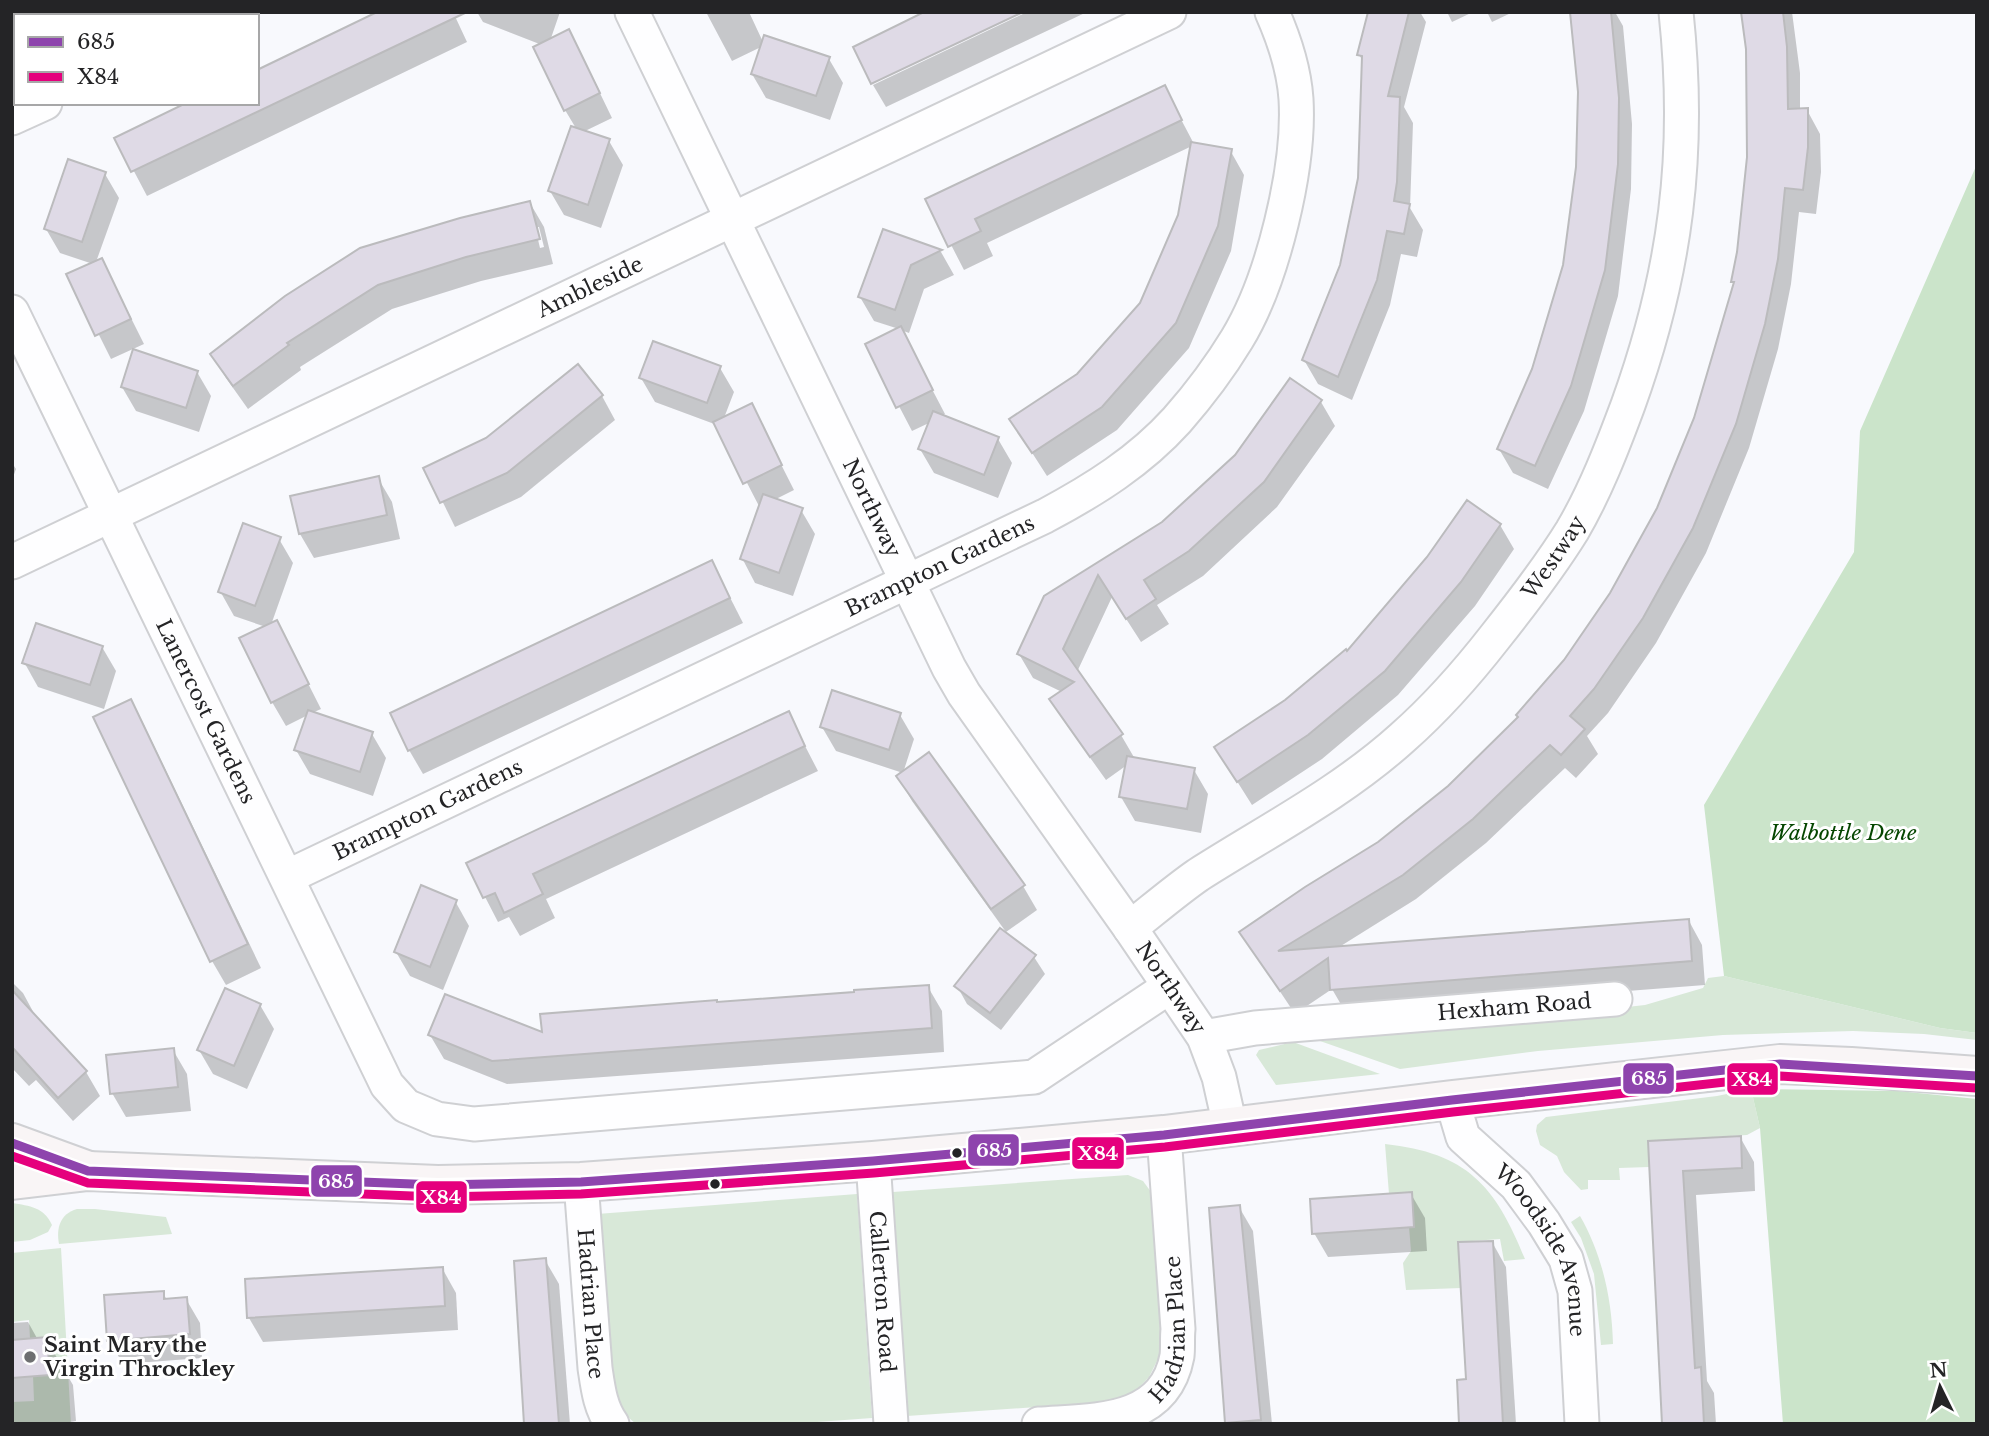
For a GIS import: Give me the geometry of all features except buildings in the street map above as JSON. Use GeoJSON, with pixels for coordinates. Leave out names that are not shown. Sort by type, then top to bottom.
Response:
{"type":"FeatureCollection","features":[{"type":"Feature","properties":{"kind":"main road"},"geometry":{"type":"LineString","coordinates":[[12,1180],[88,1171],[438,1185],[581,1182],[873,1161],[1164,1135],[1780,1064],[1977,1076]]}},
{"type":"Feature","properties":{"kind":"main road"},"geometry":{"type":"LineString","coordinates":[[12,1143],[88,1171]]}},
{"type":"Feature","properties":{"kind":"street","name":"Northway"},"geometry":{"type":"LineString","coordinates":[[632,12],[949,668],[964,694],[1204,1037],[1219,1077],[1230,1126]]}},
{"type":"Feature","properties":{"kind":"street","name":"Ambleside"},"geometry":{"type":"LineString","coordinates":[[12,562],[1169,12]]}},
{"type":"Feature","properties":{"kind":"street","name":"Brampton Gardens"},"geometry":{"type":"LineString","coordinates":[[287,877],[1045,516],[1097,488],[1139,456],[1176,421],[1209,382],[1239,337],[1267,274],[1284,214],[1293,163],[1296,99],[1285,42],[1272,12]]}},
{"type":"Feature","properties":{"kind":"street","name":"Westway"},"geometry":{"type":"LineString","coordinates":[[1130,928],[1195,877],[1349,780],[1403,738],[1475,662],[1525,599],[1573,529],[1617,435],[1643,365],[1665,284],[1678,208],[1682,134],[1682,68],[1676,12]]}},
{"type":"Feature","properties":{"kind":"street"},"geometry":{"type":"LineString","coordinates":[[12,118],[41,105]]}},
{"type":"Feature","properties":{"kind":"street","name":"Lanercost Gardens"},"geometry":{"type":"LineString","coordinates":[[12,312],[387,1086],[406,1106],[437,1119],[474,1125],[1034,1077],[1169,987]]}},
{"type":"Feature","properties":{"kind":"street","name":"Hexham Road"},"geometry":{"type":"LineString","coordinates":[[1204,1037],[1255,1028],[1615,999]]}},
{"type":"Feature","properties":{"kind":"street","name":"Woodside Avenue"},"geometry":{"type":"LineString","coordinates":[[1452,1100],[1462,1137],[1517,1185],[1566,1259],[1575,1291],[1582,1424]]}},
{"type":"Feature","properties":{"kind":"street","name":"Hadrian Place"},"geometry":{"type":"LineString","coordinates":[[1039,1424],[1114,1418],[1139,1410],[1156,1397],[1170,1379],[1177,1356],[1178,1329],[1164,1135]]}},
{"type":"Feature","properties":{"kind":"street","name":"Callerton Road"},"geometry":{"type":"LineString","coordinates":[[873,1161],[891,1424]]}},
{"type":"Feature","properties":{"kind":"street","name":"Hadrian Place"},"geometry":{"type":"LineString","coordinates":[[581,1182],[595,1368],[599,1394],[606,1416],[612,1424]]}},
{"type":"Feature","properties":{"kind":"green space","name":"Walbottle Dene"},"geometry":{"type":"Polygon","coordinates":[[[1977,164],[1977,1033],[1940,1028],[1724,976],[1704,805],[1854,552],[1860,431],[1977,164]]]}},
{"type":"Feature","properties":{"kind":"green space"},"geometry":{"type":"Polygon","coordinates":[[[1724,976],[1940,1028],[1977,1033],[1977,1040],[1924,1034],[1853,1031],[1723,1035],[1538,1051],[1400,1069],[1320,1041],[1645,1005],[1703,988],[1708,978],[1724,976]]]}},
{"type":"Feature","properties":{"kind":"green space"},"geometry":{"type":"Polygon","coordinates":[[[1293,1042],[1380,1074],[1276,1085],[1256,1055],[1259,1050],[1293,1042]]]}},
{"type":"Feature","properties":{"kind":"green space"},"geometry":{"type":"Polygon","coordinates":[[[1751,1089],[1760,1128],[1747,1135],[1648,1141],[1649,1167],[1619,1168],[1620,1180],[1588,1180],[1588,1189],[1581,1190],[1564,1172],[1557,1156],[1540,1145],[1536,1131],[1537,1125],[1546,1117],[1717,1096],[1751,1089]]]}},
{"type":"Feature","properties":{"kind":"green space"},"geometry":{"type":"Polygon","coordinates":[[[1751,1089],[1898,1091],[1977,1099],[1977,1424],[1783,1424],[1760,1128],[1751,1089]]]}},
{"type":"Feature","properties":{"kind":"green space"},"geometry":{"type":"Polygon","coordinates":[[[1385,1144],[1437,1155],[1475,1177],[1502,1211],[1525,1259],[1504,1261],[1500,1239],[1458,1242],[1461,1288],[1406,1290],[1403,1263],[1411,1251],[1409,1227],[1414,1226],[1412,1193],[1389,1194],[1385,1144]]]}},
{"type":"Feature","properties":{"kind":"green space"},"geometry":{"type":"Polygon","coordinates":[[[1128,1175],[1143,1181],[1154,1196],[1163,1330],[1159,1357],[1149,1377],[1136,1391],[1116,1399],[1093,1403],[907,1416],[893,1192],[1128,1175]]]}},
{"type":"Feature","properties":{"kind":"green space"},"geometry":{"type":"Polygon","coordinates":[[[857,1194],[872,1418],[790,1424],[636,1424],[622,1412],[613,1394],[597,1214],[857,1194]]]}},
{"type":"Feature","properties":{"kind":"green space"},"geometry":{"type":"Polygon","coordinates":[[[12,1203],[45,1214],[52,1225],[48,1232],[30,1240],[12,1242],[12,1203]]]}},
{"type":"Feature","properties":{"kind":"green space"},"geometry":{"type":"Polygon","coordinates":[[[77,1209],[166,1217],[172,1234],[59,1244],[60,1222],[67,1214],[77,1209]]]}},
{"type":"Feature","properties":{"kind":"green space"},"geometry":{"type":"Polygon","coordinates":[[[1580,1216],[1600,1261],[1611,1310],[1613,1344],[1601,1345],[1594,1274],[1581,1238],[1571,1222],[1580,1216]]]}},
{"type":"Feature","properties":{"kind":"green space"},"geometry":{"type":"Polygon","coordinates":[[[61,1248],[71,1424],[12,1424],[12,1402],[34,1401],[33,1376],[50,1374],[47,1337],[30,1339],[29,1320],[12,1322],[12,1253],[61,1248]]]}},
{"type":"Feature","properties":{"kind":"transit line","name":"685"},"geometry":{"type":"LineString","coordinates":[[12,1143],[88,1171],[438,1185],[581,1182],[873,1161],[1164,1135],[1780,1064],[1977,1076]]}},
{"type":"Feature","properties":{"kind":"transit line","name":"X84"},"geometry":{"type":"LineString","coordinates":[[12,1156],[88,1183],[438,1197],[581,1194],[874,1173],[1165,1147],[1780,1076],[1976,1088]]}},
{"type":"Feature","properties":{"kind":"place","name":"Saint Mary the Virgin Throckley"},"geometry":{"type":"Point","coordinates":[30,1357]}}]}
